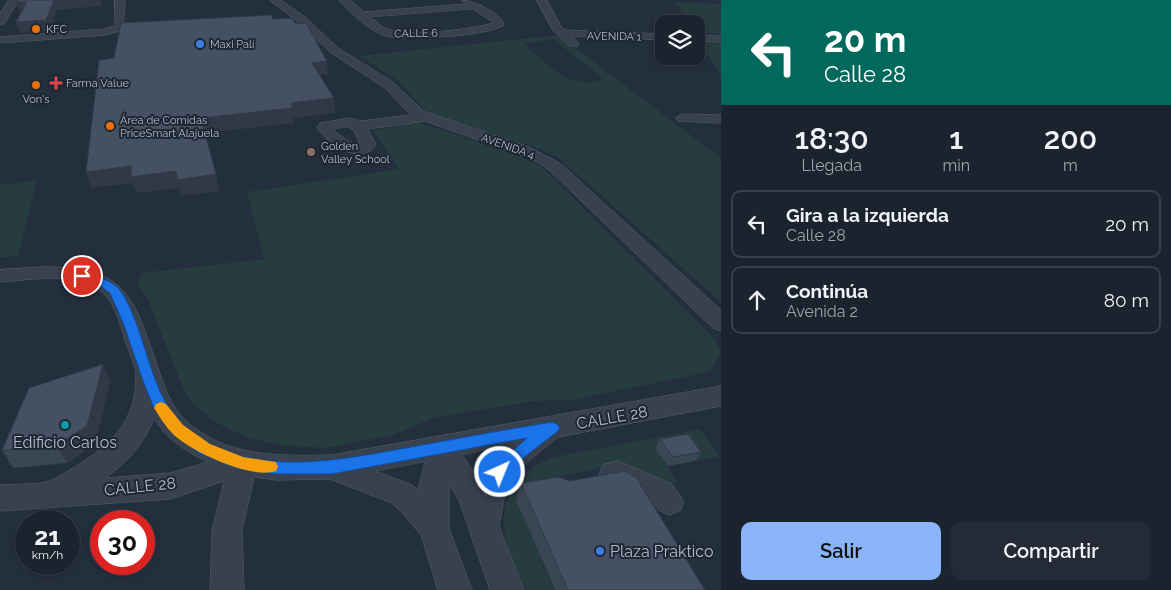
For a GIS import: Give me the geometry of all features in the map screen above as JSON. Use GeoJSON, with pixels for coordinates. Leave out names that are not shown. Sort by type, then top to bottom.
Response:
{"type":"FeatureCollection","features":[{"type":"Feature","properties":{"kind":"street"},"geometry":{"type":"LineString","coordinates":[[0,22],[14,0]]}},
{"type":"Feature","properties":{"kind":"street"},"geometry":{"type":"LineString","coordinates":[[0,40],[72,29],[104,32],[119,28],[120,0]]}},
{"type":"Feature","properties":{"kind":"street","name":"AVENIDA 4"},"geometry":{"type":"LineString","coordinates":[[275,0],[302,20],[334,50],[389,85],[412,110],[424,117],[524,150],[554,166],[721,323]]}},
{"type":"Feature","properties":{"kind":"street","name":"CALLE 6"},"geometry":{"type":"LineString","coordinates":[[344,0],[389,34],[405,36],[499,25],[498,21],[470,3]]}},
{"type":"Feature","properties":{"kind":"street"},"geometry":{"type":"LineString","coordinates":[[542,0],[556,27],[575,45]]}},
{"type":"Feature","properties":{"kind":"street"},"geometry":{"type":"LineString","coordinates":[[364,15],[470,3]]}},
{"type":"Feature","properties":{"kind":"street","name":"AVENIDA 1"},"geometry":{"type":"LineString","coordinates":[[564,33],[655,37]]}},
{"type":"Feature","properties":{"kind":"street"},"geometry":{"type":"LineString","coordinates":[[705,38],[721,39]]}},
{"type":"Feature","properties":{"kind":"street"},"geometry":{"type":"LineString","coordinates":[[359,126],[424,117]]}},
{"type":"Feature","properties":{"kind":"street"},"geometry":{"type":"LineString","coordinates":[[683,118],[721,119]]}},
{"type":"Feature","properties":{"kind":"street"},"geometry":{"type":"LineString","coordinates":[[0,276],[46,273],[82,276],[102,282],[115,291],[130,325],[148,378],[160,406],[178,429],[204,448],[243,463],[227,531],[227,590]]}},
{"type":"Feature","properties":{"kind":"street"},"geometry":{"type":"LineString","coordinates":[[54,494],[101,465],[121,449],[140,420],[146,400],[148,378]]}},
{"type":"Feature","properties":{"kind":"street","name":"CALLE 28"},"geometry":{"type":"LineString","coordinates":[[0,498],[171,486],[243,463],[294,468],[332,467],[719,396]]}},
{"type":"Feature","properties":{"kind":"street"},"geometry":{"type":"LineString","coordinates":[[484,524],[493,485],[500,472],[523,449],[552,428]]}},
{"type":"Feature","properties":{"kind":"street"},"geometry":{"type":"LineString","coordinates":[[442,447],[472,495],[507,590]]}},
{"type":"Feature","properties":{"kind":"street"},"geometry":{"type":"LineString","coordinates":[[442,447],[433,490],[434,528],[455,590]]}},
{"type":"Feature","properties":{"kind":"street"},"geometry":{"type":"LineString","coordinates":[[332,467],[402,494],[416,506],[434,528]]}},
{"type":"Feature","properties":{"kind":"street"},"geometry":{"type":"LineString","coordinates":[[590,478],[618,473],[662,493],[669,502]]}},
{"type":"Feature","properties":{"kind":"green space"},"geometry":{"type":"Polygon","coordinates":[[[675,2],[721,4],[721,34],[705,33],[705,15],[683,15],[675,2]]]}},
{"type":"Feature","properties":{"kind":"green space"},"geometry":{"type":"Polygon","coordinates":[[[558,35],[721,158],[721,302],[559,158],[541,149],[431,114],[424,110],[399,81],[359,56],[558,35]],[[553,39],[524,44],[559,74],[569,79],[579,82],[590,82],[602,78],[553,39]]]}},
{"type":"Feature","properties":{"kind":"green space"},"geometry":{"type":"Polygon","coordinates":[[[705,41],[721,42],[721,75],[705,51],[705,41]]]}},
{"type":"Feature","properties":{"kind":"green space"},"geometry":{"type":"Polygon","coordinates":[[[418,122],[520,156],[542,167],[715,339],[720,352],[709,372],[571,400],[534,401],[436,417],[393,435],[325,448],[281,445],[249,438],[215,422],[195,405],[185,393],[147,297],[138,285],[141,273],[264,259],[247,192],[399,169],[373,131],[418,122]]]}},
{"type":"Feature","properties":{"kind":"green space"},"geometry":{"type":"Polygon","coordinates":[[[37,180],[18,256],[0,258],[0,185],[37,180]]]}},
{"type":"Feature","properties":{"kind":"green space"},"geometry":{"type":"Polygon","coordinates":[[[700,429],[720,457],[695,461],[682,443],[656,449],[677,482],[665,485],[620,464],[551,478],[535,488],[522,514],[554,590],[526,590],[510,553],[504,523],[505,506],[508,498],[521,478],[540,463],[560,456],[700,429]]]}},
{"type":"Feature","properties":{"kind":"building"},"geometry":{"type":"Polygon","coordinates":[[[18,0],[54,0],[46,20],[16,22],[27,2],[16,2],[18,0]]]}},
{"type":"Feature","properties":{"kind":"building"},"geometry":{"type":"Polygon","coordinates":[[[271,15],[273,19],[292,18],[296,24],[306,23],[327,61],[312,63],[334,98],[291,103],[293,108],[201,118],[216,174],[177,180],[176,171],[131,177],[131,166],[86,172],[99,60],[114,58],[121,23],[271,15]]]}},
{"type":"Feature","properties":{"kind":"building"},"geometry":{"type":"Polygon","coordinates":[[[103,364],[87,426],[57,445],[2,450],[29,388],[103,364]]]}},
{"type":"Feature","properties":{"kind":"building"},"geometry":{"type":"Polygon","coordinates":[[[688,434],[701,452],[673,457],[660,439],[688,434]]]}},
{"type":"Feature","properties":{"kind":"building","name":"Plaza Praktico"},"geometry":{"type":"Polygon","coordinates":[[[624,471],[636,477],[705,590],[568,590],[521,483],[558,477],[570,481],[624,471]]]}},
{"type":"Feature","properties":{"kind":"slow traffic"},"geometry":{"type":"LineString","coordinates":[[161,408],[168,419],[188,439],[204,448],[243,463],[270,467]]}},
{"type":"Feature","properties":{"kind":"place","name":"KFC"},"geometry":{"type":"Point","coordinates":[36,29]}},
{"type":"Feature","properties":{"kind":"place","name":"Maxi Palí"},"geometry":{"type":"Point","coordinates":[200,44]}},
{"type":"Feature","properties":{"kind":"place","name":"Farma Value"},"geometry":{"type":"Point","coordinates":[56,83]}},
{"type":"Feature","properties":{"kind":"place","name":"Von's"},"geometry":{"type":"Point","coordinates":[36,85]}},
{"type":"Feature","properties":{"kind":"place","name":"Área de Comidas PriceSmart Alajuela"},"geometry":{"type":"Point","coordinates":[110,126]}},
{"type":"Feature","properties":{"kind":"place","name":"Golden Valley School"},"geometry":{"type":"Point","coordinates":[311,152]}},
{"type":"Feature","properties":{"kind":"place","name":"Edificio Carlos"},"geometry":{"type":"Point","coordinates":[65,425]}},
{"type":"Feature","properties":{"kind":"place","name":"Plaza Praktico"},"geometry":{"type":"Point","coordinates":[600,551]}},
{"type":"Feature","properties":{"kind":"route"},"geometry":{"type":"LineString","coordinates":[[82,276],[106,284],[115,291],[122,304],[160,406],[168,419],[188,439],[204,448],[243,463],[276,468],[303,469],[332,467],[552,428],[523,449],[500,472]]}}]}
